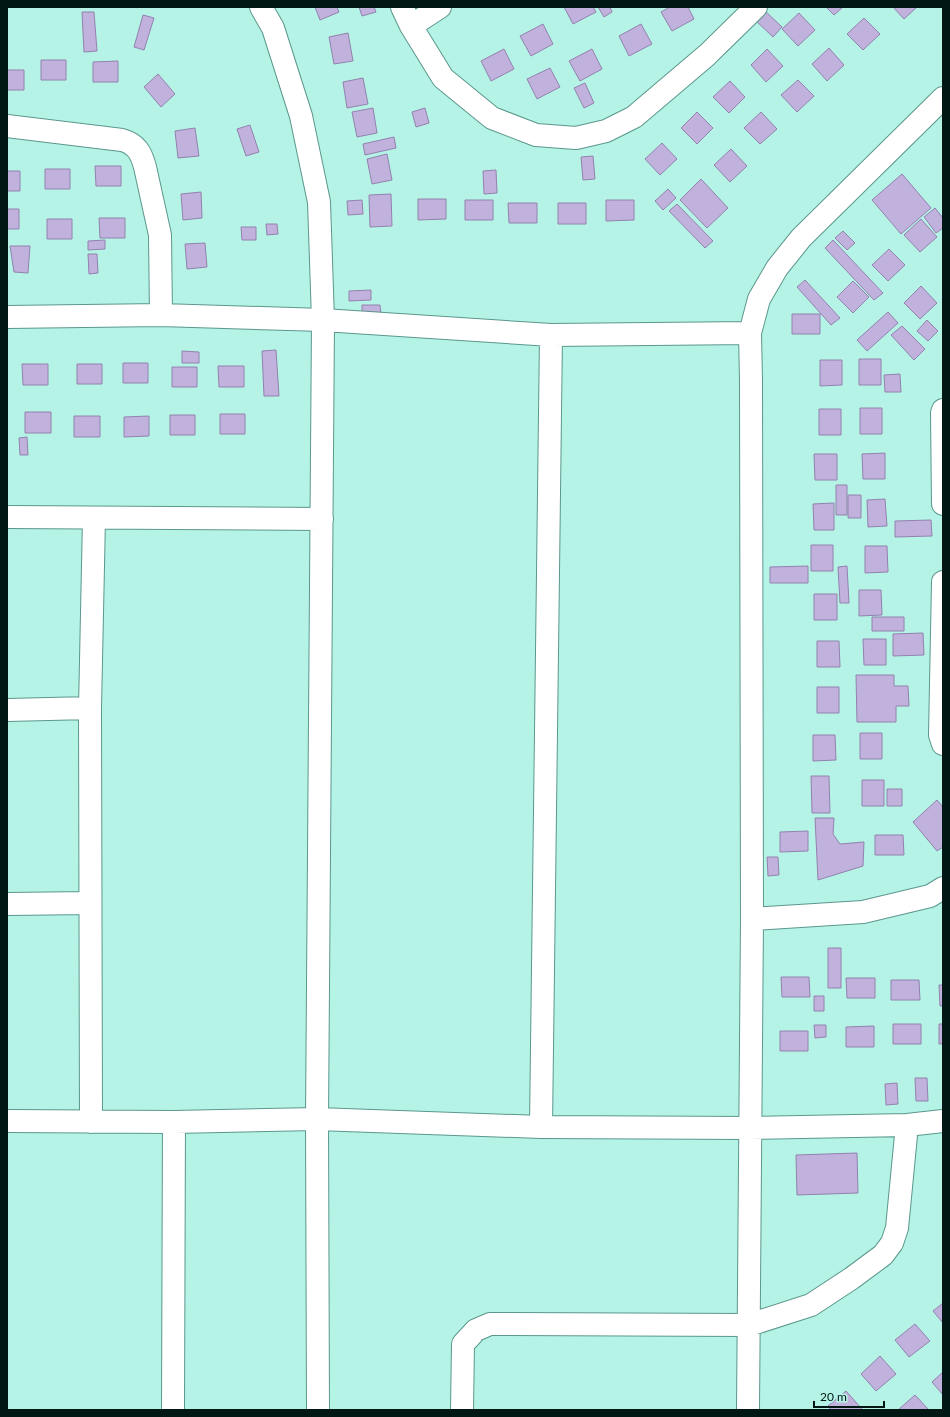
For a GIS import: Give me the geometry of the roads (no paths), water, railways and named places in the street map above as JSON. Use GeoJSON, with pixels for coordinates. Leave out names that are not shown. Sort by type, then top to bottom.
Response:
{"type":"FeatureCollection","features":[{"type":"Feature","properties":{"kind":"street"},"geometry":{"type":"LineString","coordinates":[[261,7],[272,28],[301,116],[319,202],[323,320],[317,1119],[318,1410]]}},
{"type":"Feature","properties":{"kind":"street"},"geometry":{"type":"LineString","coordinates":[[440,7],[406,17],[443,78],[492,118],[536,135],[576,138],[606,130],[634,118],[707,55],[756,7]]}},
{"type":"Feature","properties":{"kind":"street"},"geometry":{"type":"LineString","coordinates":[[748,1410],[752,919],[750,333],[759,299],[777,268],[801,238],[943,98]]}},
{"type":"Feature","properties":{"kind":"street"},"geometry":{"type":"LineString","coordinates":[[7,126],[122,140],[131,143],[138,150],[145,167],[160,235],[161,315]]}},
{"type":"Feature","properties":{"kind":"street"},"geometry":{"type":"LineString","coordinates":[[7,317],[161,315],[323,320],[551,335],[750,333]]}},
{"type":"Feature","properties":{"kind":"street"},"geometry":{"type":"LineString","coordinates":[[541,1127],[551,335]]}},
{"type":"Feature","properties":{"kind":"street"},"geometry":{"type":"LineString","coordinates":[[943,410],[943,504]]}},
{"type":"Feature","properties":{"kind":"street"},"geometry":{"type":"LineString","coordinates":[[7,517],[322,519]]}},
{"type":"Feature","properties":{"kind":"street"},"geometry":{"type":"LineString","coordinates":[[91,1122],[90,708],[94,518]]}},
{"type":"Feature","properties":{"kind":"street"},"geometry":{"type":"LineString","coordinates":[[943,582],[940,735],[943,744]]}},
{"type":"Feature","properties":{"kind":"street"},"geometry":{"type":"LineString","coordinates":[[7,710],[90,708]]}},
{"type":"Feature","properties":{"kind":"street"},"geometry":{"type":"LineString","coordinates":[[752,919],[863,912],[930,896],[943,888]]}},
{"type":"Feature","properties":{"kind":"street"},"geometry":{"type":"LineString","coordinates":[[7,904],[90,903]]}},
{"type":"Feature","properties":{"kind":"street"},"geometry":{"type":"LineString","coordinates":[[7,1122],[174,1122],[317,1119],[541,1127],[750,1128],[907,1125],[943,1121]]}},
{"type":"Feature","properties":{"kind":"street"},"geometry":{"type":"LineString","coordinates":[[173,1410],[174,1122]]}},
{"type":"Feature","properties":{"kind":"street"},"geometry":{"type":"LineString","coordinates":[[462,1410],[463,1344],[476,1330],[490,1324],[749,1325],[811,1305],[852,1278],[883,1255],[892,1243],[897,1228],[907,1125]]}}]}
